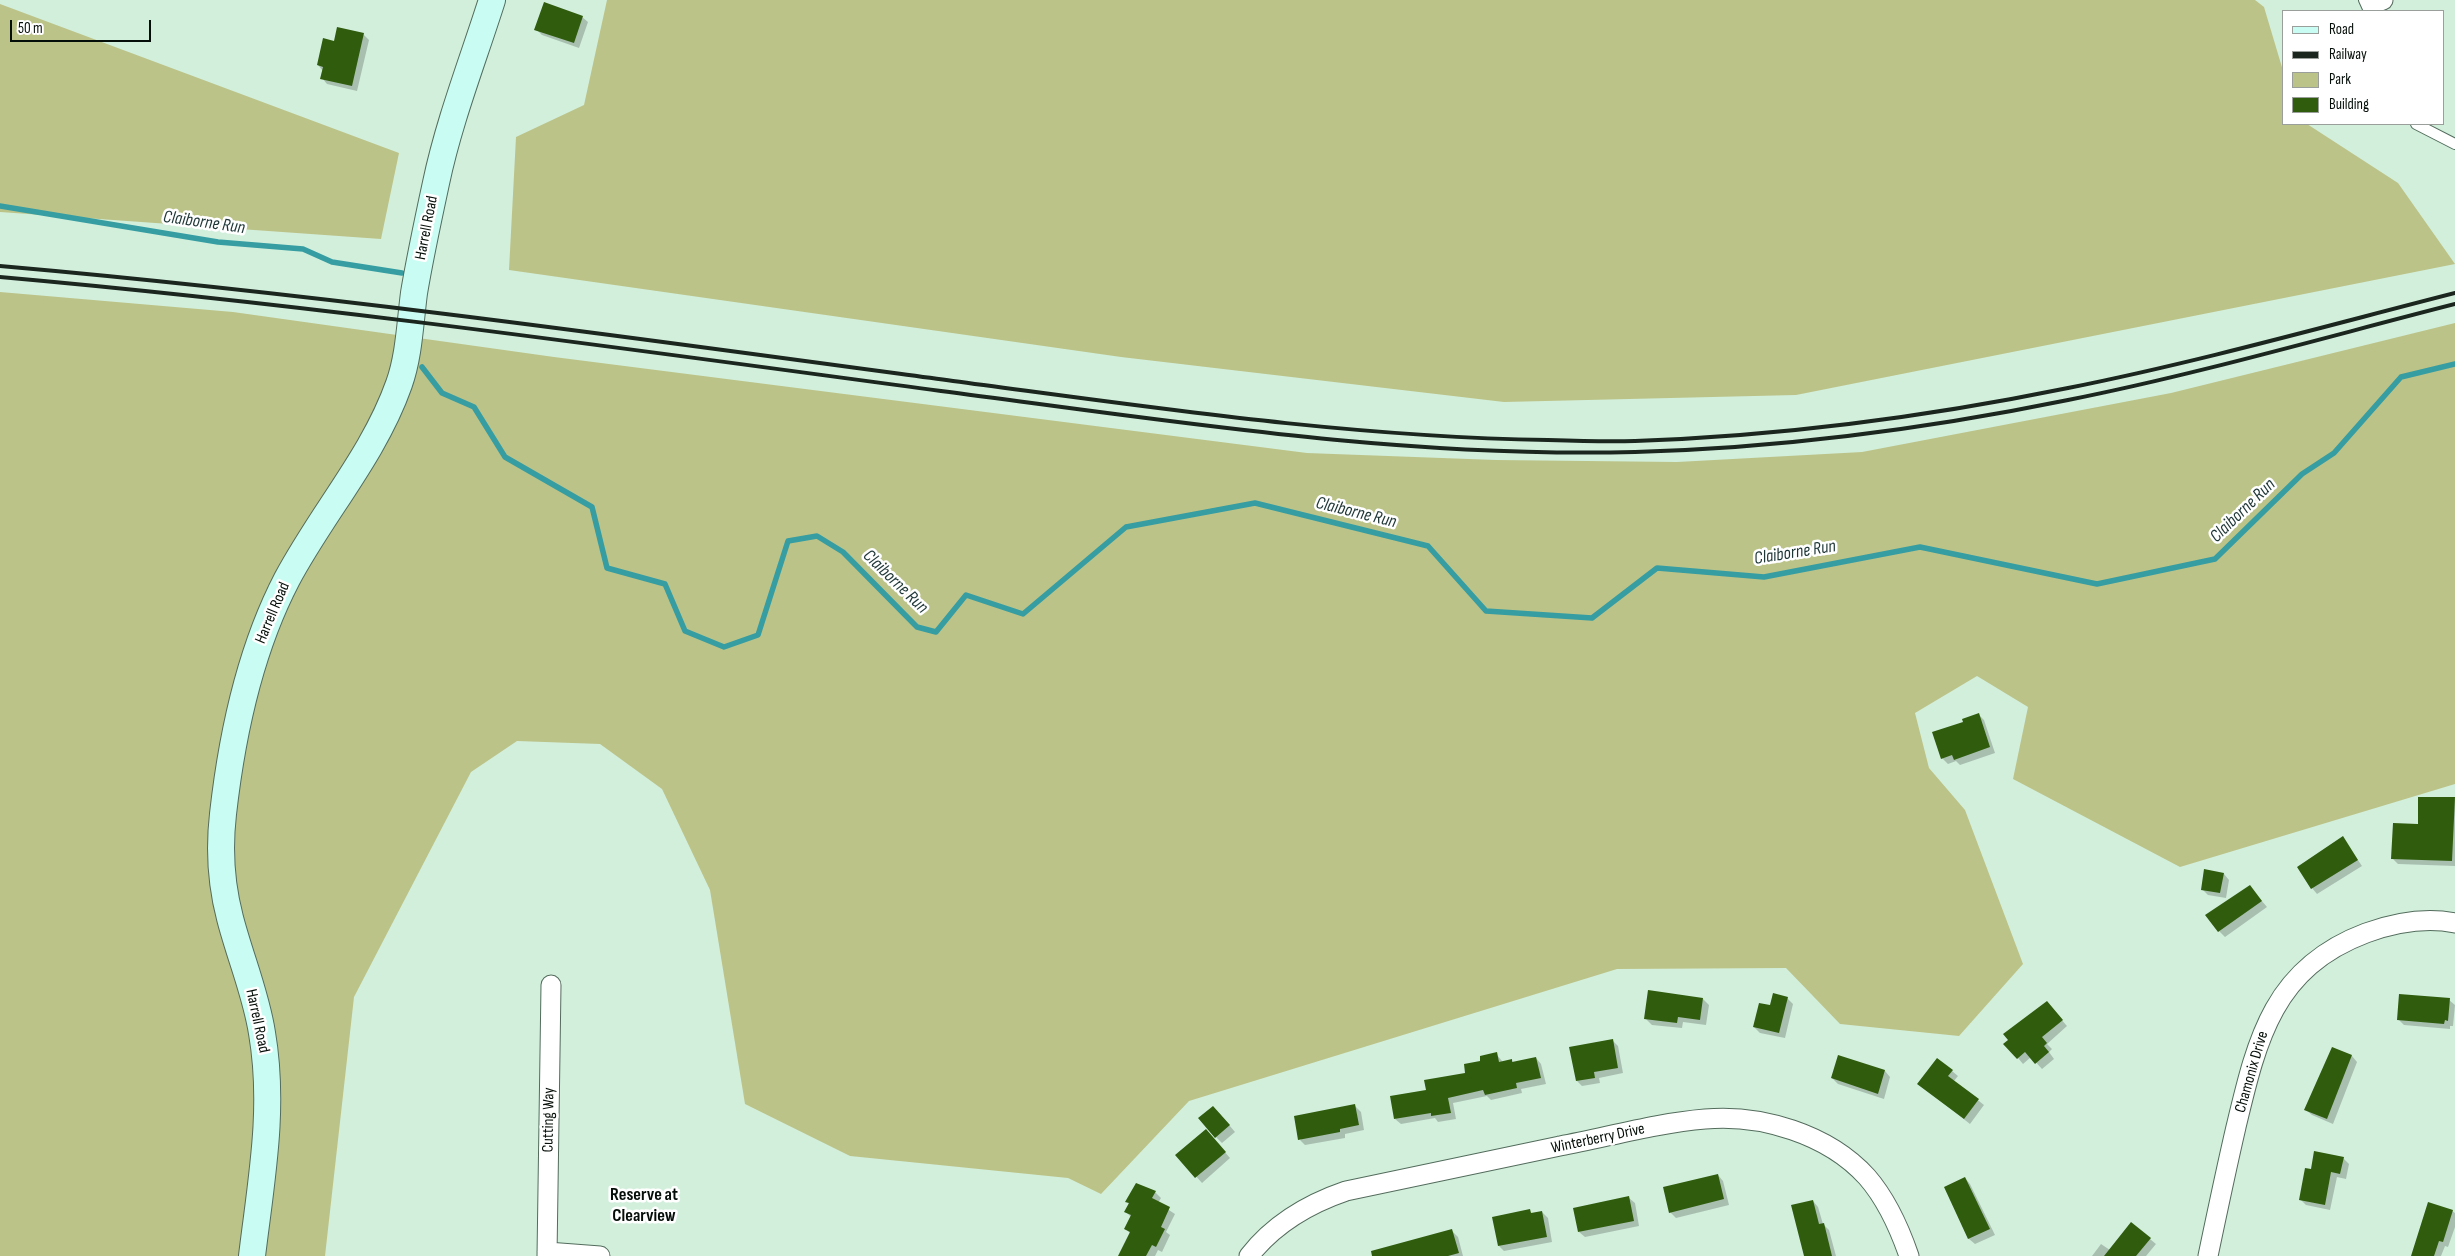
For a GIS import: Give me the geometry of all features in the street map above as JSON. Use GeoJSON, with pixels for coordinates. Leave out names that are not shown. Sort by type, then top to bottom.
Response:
{"type":"FeatureCollection","features":[{"type":"Feature","properties":{"kind":"street","name":"Harrell Road"},"geometry":{"type":"LineString","coordinates":[[252,1256],[266,1154],[268,1079],[262,1030],[229,916],[222,881],[221,836],[233,750],[253,665],[267,621],[287,580],[316,530],[376,434],[399,384],[405,362],[415,290],[437,176],[492,0]]}},
{"type":"Feature","properties":{"kind":"street","name":"Chamonix Drive"},"geometry":{"type":"LineString","coordinates":[[2208,1256],[2253,1057],[2268,1020],[2289,987],[2310,964],[2354,938],[2383,927],[2414,921],[2455,923]]}},
{"type":"Feature","properties":{"kind":"street","name":"Cutting Way"},"geometry":{"type":"LineString","coordinates":[[547,1254],[550,985]]}},
{"type":"Feature","properties":{"kind":"street","name":"Winterberry Drive"},"geometry":{"type":"LineString","coordinates":[[1249,1256],[1278,1226],[1295,1214],[1346,1191],[1651,1128],[1706,1119],[1743,1119],[1767,1123],[1796,1132],[1824,1144],[1850,1161],[1881,1195],[1900,1230],[1909,1256]]}},
{"type":"Feature","properties":{"kind":"street"},"geometry":{"type":"LineString","coordinates":[[547,1254],[600,1256]]}},
{"type":"Feature","properties":{"kind":"lane"},"geometry":{"type":"LineString","coordinates":[[2418,125],[2455,144]]}},
{"type":"Feature","properties":{"kind":"green space"},"geometry":{"type":"Polygon","coordinates":[[[607,0],[2255,0],[2264,7],[2282,67],[2282,125],[2309,125],[2398,183],[2455,264],[1796,395],[1504,402],[1121,357],[509,270],[516,137],[584,105],[607,0]]]}},
{"type":"Feature","properties":{"kind":"green space"},"geometry":{"type":"Polygon","coordinates":[[[0,4],[399,153],[381,239],[0,212],[0,4]]]}},
{"type":"Feature","properties":{"kind":"green space"},"geometry":{"type":"Polygon","coordinates":[[[0,292],[233,312],[554,357],[1307,453],[1496,460],[1677,462],[1862,452],[2171,393],[2455,323],[2455,784],[2180,867],[2013,779],[2028,707],[1977,676],[1915,713],[1929,768],[1965,810],[2023,964],[1959,1036],[1840,1024],[1786,968],[1617,969],[1189,1101],[1101,1194],[1068,1178],[850,1156],[745,1104],[710,890],[662,789],[600,744],[517,741],[471,772],[354,997],[325,1256],[0,1256],[0,292]]]}},
{"type":"Feature","properties":{"kind":"building"},"geometry":{"type":"Polygon","coordinates":[[[544,2],[583,16],[574,43],[534,30],[544,2]]]}},
{"type":"Feature","properties":{"kind":"building"},"geometry":{"type":"Polygon","coordinates":[[[337,27],[364,33],[352,86],[320,79],[323,67],[317,65],[323,38],[334,41],[337,27]]]}},
{"type":"Feature","properties":{"kind":"building"},"geometry":{"type":"Polygon","coordinates":[[[1979,713],[1990,747],[1954,760],[1952,755],[1941,759],[1932,732],[1963,722],[1962,719],[1979,713]]]}},
{"type":"Feature","properties":{"kind":"building"},"geometry":{"type":"Polygon","coordinates":[[[2418,797],[2455,797],[2452,861],[2391,859],[2393,823],[2418,824],[2418,797]]]}},
{"type":"Feature","properties":{"kind":"building"},"geometry":{"type":"Polygon","coordinates":[[[2343,836],[2358,860],[2311,889],[2297,867],[2343,836]]]}},
{"type":"Feature","properties":{"kind":"building"},"geometry":{"type":"Polygon","coordinates":[[[2204,869],[2224,873],[2220,893],[2201,890],[2204,869]]]}},
{"type":"Feature","properties":{"kind":"building"},"geometry":{"type":"Polygon","coordinates":[[[2250,885],[2262,901],[2218,932],[2205,915],[2250,885]]]}},
{"type":"Feature","properties":{"kind":"building"},"geometry":{"type":"Polygon","coordinates":[[[1648,990],[1703,998],[1700,1020],[1678,1017],[1677,1023],[1644,1019],[1648,990]]]}},
{"type":"Feature","properties":{"kind":"building"},"geometry":{"type":"Polygon","coordinates":[[[1773,993],[1788,997],[1779,1033],[1753,1027],[1759,1003],[1770,1005],[1773,993]]]}},
{"type":"Feature","properties":{"kind":"building"},"geometry":{"type":"Polygon","coordinates":[[[2399,994],[2450,998],[2448,1021],[2445,1020],[2444,1024],[2397,1020],[2399,994]]]}},
{"type":"Feature","properties":{"kind":"building"},"geometry":{"type":"Polygon","coordinates":[[[2047,1001],[2063,1020],[2042,1037],[2047,1043],[2044,1046],[2049,1052],[2035,1064],[2025,1052],[2017,1059],[2003,1044],[2008,1040],[2003,1034],[2047,1001]]]}},
{"type":"Feature","properties":{"kind":"building"},"geometry":{"type":"Polygon","coordinates":[[[1613,1039],[1618,1068],[1594,1072],[1595,1078],[1576,1081],[1569,1047],[1613,1039]]]}},
{"type":"Feature","properties":{"kind":"building"},"geometry":{"type":"Polygon","coordinates":[[[2332,1047],[2352,1055],[2327,1119],[2304,1110],[2332,1047]]]}},
{"type":"Feature","properties":{"kind":"building"},"geometry":{"type":"Polygon","coordinates":[[[1497,1052],[1499,1062],[1512,1059],[1512,1062],[1536,1057],[1541,1078],[1516,1083],[1517,1088],[1485,1095],[1483,1090],[1448,1098],[1451,1113],[1431,1116],[1431,1113],[1394,1119],[1390,1096],[1426,1090],[1424,1080],[1465,1073],[1464,1064],[1480,1061],[1480,1056],[1497,1052]]]}},
{"type":"Feature","properties":{"kind":"building"},"geometry":{"type":"Polygon","coordinates":[[[1838,1055],[1885,1070],[1878,1094],[1831,1078],[1838,1055]]]}},
{"type":"Feature","properties":{"kind":"building"},"geometry":{"type":"Polygon","coordinates":[[[1937,1058],[1953,1070],[1948,1076],[1979,1099],[1964,1119],[1917,1084],[1937,1058]]]}},
{"type":"Feature","properties":{"kind":"building"},"geometry":{"type":"Polygon","coordinates":[[[1355,1104],[1359,1125],[1340,1129],[1340,1132],[1298,1140],[1294,1116],[1355,1104]]]}},
{"type":"Feature","properties":{"kind":"building"},"geometry":{"type":"Polygon","coordinates":[[[1213,1106],[1230,1125],[1215,1138],[1198,1118],[1213,1106]]]}},
{"type":"Feature","properties":{"kind":"building"},"geometry":{"type":"Polygon","coordinates":[[[1206,1129],[1226,1152],[1195,1178],[1175,1155],[1206,1129]]]}},
{"type":"Feature","properties":{"kind":"building"},"geometry":{"type":"Polygon","coordinates":[[[2314,1151],[2344,1157],[2340,1174],[2331,1172],[2325,1205],[2299,1200],[2305,1168],[2311,1169],[2314,1151]]]}},
{"type":"Feature","properties":{"kind":"building"},"geometry":{"type":"Polygon","coordinates":[[[1718,1174],[1724,1199],[1669,1213],[1663,1187],[1718,1174]]]}},
{"type":"Feature","properties":{"kind":"building"},"geometry":{"type":"Polygon","coordinates":[[[1965,1177],[1990,1229],[1968,1239],[1944,1187],[1965,1177]]]}},
{"type":"Feature","properties":{"kind":"building"},"geometry":{"type":"Polygon","coordinates":[[[1136,1183],[1156,1191],[1152,1198],[1170,1207],[1161,1227],[1165,1229],[1156,1247],[1152,1245],[1146,1256],[1118,1256],[1130,1232],[1124,1229],[1131,1215],[1124,1212],[1129,1203],[1125,1202],[1136,1183]]]}},
{"type":"Feature","properties":{"kind":"building"},"geometry":{"type":"Polygon","coordinates":[[[1629,1196],[1634,1221],[1578,1232],[1573,1208],[1629,1196]]]}},
{"type":"Feature","properties":{"kind":"building"},"geometry":{"type":"Polygon","coordinates":[[[1813,1200],[1819,1224],[1824,1223],[1832,1256],[1804,1256],[1791,1205],[1813,1200]]]}},
{"type":"Feature","properties":{"kind":"building"},"geometry":{"type":"Polygon","coordinates":[[[2428,1202],[2453,1210],[2443,1242],[2439,1241],[2434,1256],[2411,1256],[2428,1202]]]}},
{"type":"Feature","properties":{"kind":"building"},"geometry":{"type":"Polygon","coordinates":[[[1530,1209],[1531,1213],[1542,1211],[1547,1237],[1498,1246],[1492,1217],[1530,1209]]]}},
{"type":"Feature","properties":{"kind":"building"},"geometry":{"type":"Polygon","coordinates":[[[2131,1222],[2151,1238],[2136,1256],[2104,1256],[2131,1222]]]}},
{"type":"Feature","properties":{"kind":"building"},"geometry":{"type":"Polygon","coordinates":[[[1452,1229],[1459,1253],[1448,1256],[1372,1256],[1371,1251],[1452,1229]]]}},
{"type":"Feature","properties":{"kind":"waterway","name":"Claiborne Run"},"geometry":{"type":"LineString","coordinates":[[0,206],[218,242],[303,249],[332,262],[402,273]]}},
{"type":"Feature","properties":{"kind":"waterway","name":"Claiborne Run"},"geometry":{"type":"LineString","coordinates":[[422,367],[442,393],[474,407],[505,457],[592,507],[607,568],[665,584],[685,631],[724,647],[758,635],[788,541],[817,536],[843,552],[917,627],[936,632],[966,595],[1023,614],[1126,527],[1255,503],[1428,546],[1486,611],[1592,618],[1657,568],[1764,577],[1920,547],[2097,584],[2215,559],[2302,474],[2334,453],[2401,377],[2455,364]]}},
{"type":"Feature","properties":{"kind":"railway"},"geometry":{"type":"LineString","coordinates":[[0,266],[358,303],[1249,419],[1324,427],[1473,438],[1602,441],[1744,435],[1853,424],[1961,408],[2165,367],[2455,293]]}},
{"type":"Feature","properties":{"kind":"railway"},"geometry":{"type":"LineString","coordinates":[[0,277],[353,314],[1287,435],[1461,449],[1548,452],[1635,452],[1744,446],[1853,435],[1961,420],[2165,379],[2455,304]]}},
{"type":"Feature","properties":{"kind":"district","name":"Reserve at Clearview"},"geometry":{"type":"Point","coordinates":[644,1205]}}]}
